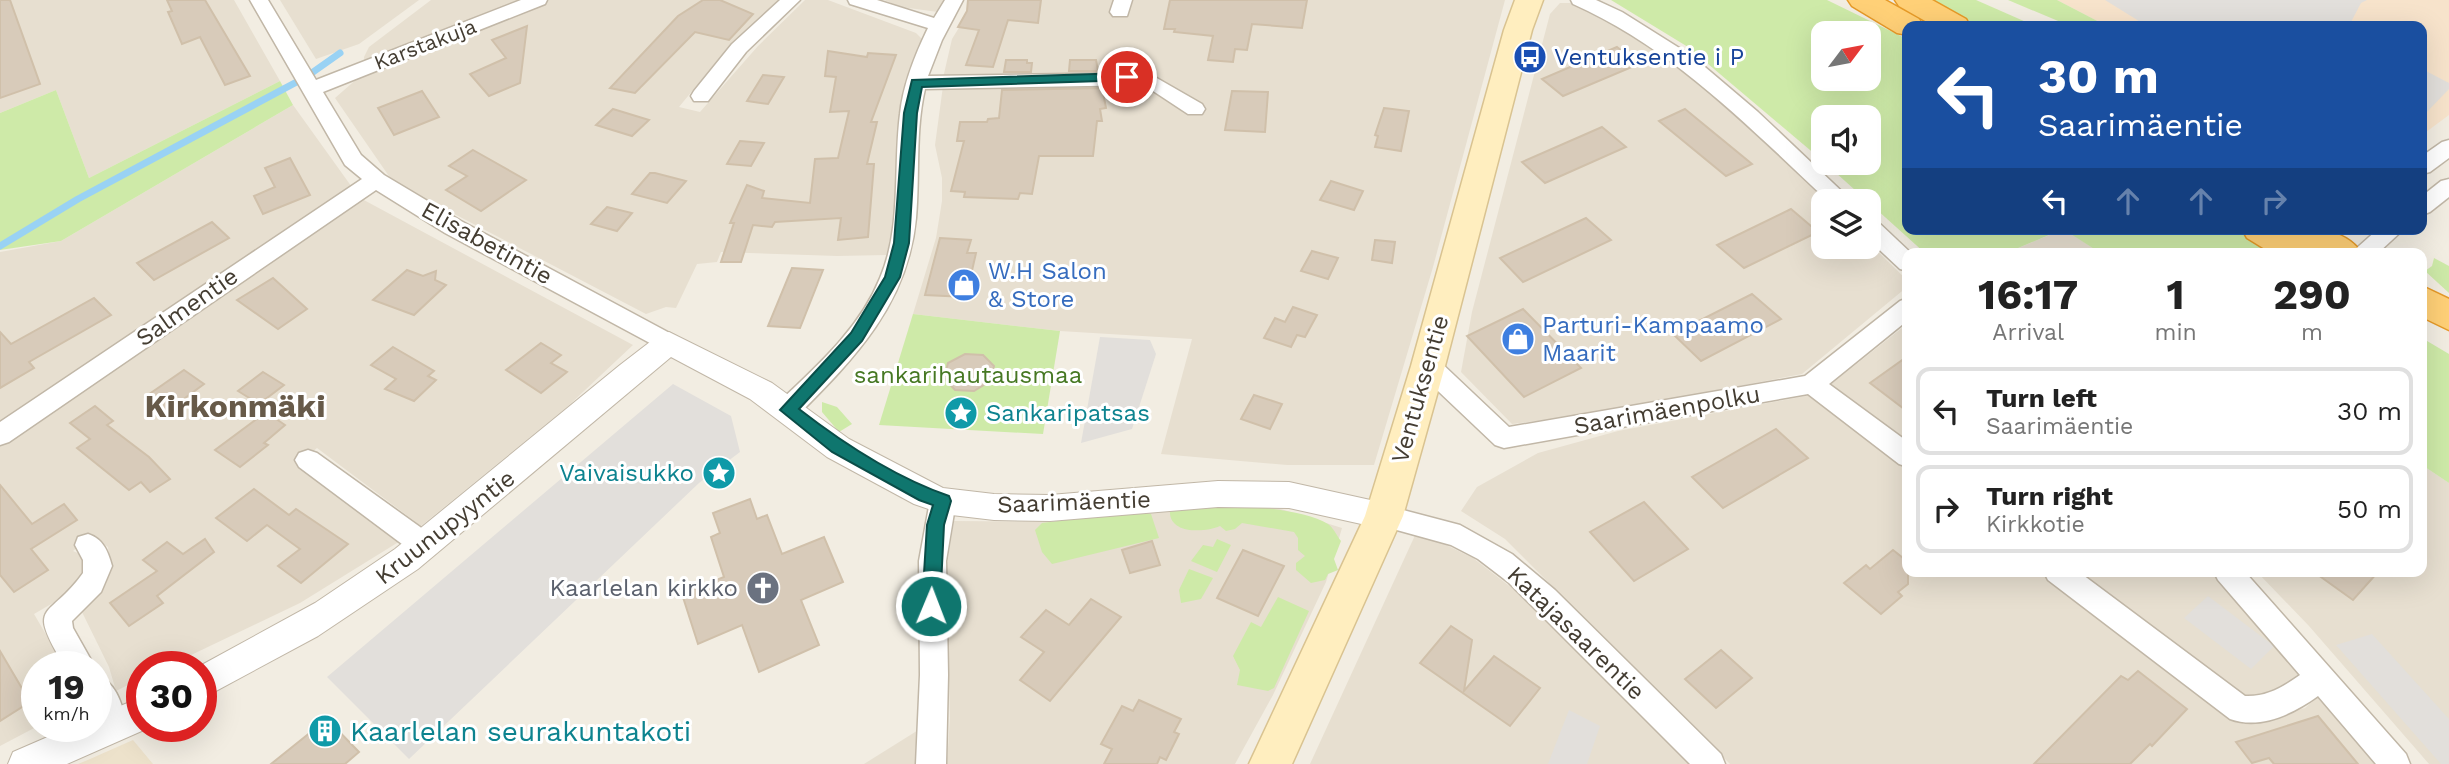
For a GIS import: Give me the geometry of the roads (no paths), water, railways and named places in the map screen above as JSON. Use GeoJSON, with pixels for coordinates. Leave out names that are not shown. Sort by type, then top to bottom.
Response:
{"type":"FeatureCollection","features":[{"type":"Feature","properties":{"kind":"highway"},"geometry":{"type":"LineString","coordinates":[[1863,0],[1902,23]]}},
{"type":"Feature","properties":{"kind":"highway"},"geometry":{"type":"LineString","coordinates":[[1910,0],[1946,21]]}},
{"type":"Feature","properties":{"kind":"highway"},"geometry":{"type":"LineString","coordinates":[[2285,235],[2323,244]]}},
{"type":"Feature","properties":{"kind":"highway"},"geometry":{"type":"LineString","coordinates":[[2427,303],[2449,316]]}},
{"type":"Feature","properties":{"kind":"highway"},"geometry":{"type":"LineString","coordinates":[[2427,328],[2449,341]]}},
{"type":"Feature","properties":{"kind":"main road","name":"Ventuksentie"},"geometry":{"type":"LineString","coordinates":[[1270,764],[1384,516],[1428,366],[1518,30],[1529,0]]}},
{"type":"Feature","properties":{"kind":"street","name":"Elisabetintie"},"geometry":{"type":"LineString","coordinates":[[259,0],[353,160],[376,180],[453,227],[761,391],[788,410]]}},
{"type":"Feature","properties":{"kind":"street","name":"Karstakuja"},"geometry":{"type":"LineString","coordinates":[[308,80],[538,0]]}},
{"type":"Feature","properties":{"kind":"street"},"geometry":{"type":"LineString","coordinates":[[701,96],[739,48],[791,0]]}},
{"type":"Feature","properties":{"kind":"street"},"geometry":{"type":"LineString","coordinates":[[856,0],[938,25]]}},
{"type":"Feature","properties":{"kind":"street"},"geometry":{"type":"LineString","coordinates":[[788,410],[856,337],[892,277],[901,243],[911,113],[916,83],[938,25],[954,0]]}},
{"type":"Feature","properties":{"kind":"street"},"geometry":{"type":"LineString","coordinates":[[1580,0],[1623,18],[1695,71],[1828,189]]}},
{"type":"Feature","properties":{"kind":"street"},"geometry":{"type":"LineString","coordinates":[[916,83],[1148,79],[1195,108]]}},
{"type":"Feature","properties":{"kind":"street"},"geometry":{"type":"LineString","coordinates":[[2427,163],[2449,147]]}},
{"type":"Feature","properties":{"kind":"street","name":"Salmentie"},"geometry":{"type":"LineString","coordinates":[[0,435],[376,180]]}},
{"type":"Feature","properties":{"kind":"street"},"geometry":{"type":"LineString","coordinates":[[2369,248],[2385,235]]}},
{"type":"Feature","properties":{"kind":"street"},"geometry":{"type":"LineString","coordinates":[[1881,238],[1902,257]]}},
{"type":"Feature","properties":{"kind":"street","name":"Saarimäenpolku"},"geometry":{"type":"LineString","coordinates":[[1428,366],[1504,438],[1812,384],[1902,312]]}},
{"type":"Feature","properties":{"kind":"street","name":"Kruunupyyntie"},"geometry":{"type":"LineString","coordinates":[[217,675],[307,628],[424,545],[669,344]]}},
{"type":"Feature","properties":{"kind":"street"},"geometry":{"type":"LineString","coordinates":[[1812,384],[1902,452]]}},
{"type":"Feature","properties":{"kind":"street","name":"Saarimäentie"},"geometry":{"type":"LineString","coordinates":[[788,410],[838,448],[914,490],[943,501],[994,507],[1050,508],[1218,494],[1289,495],[1384,516]]}},
{"type":"Feature","properties":{"kind":"street"},"geometry":{"type":"LineString","coordinates":[[308,460],[424,545]]}},
{"type":"Feature","properties":{"kind":"street"},"geometry":{"type":"LineString","coordinates":[[931,764],[934,674],[932,563],[936,525],[943,501]]}},
{"type":"Feature","properties":{"kind":"street","name":"Katajasaarentie"},"geometry":{"type":"LineString","coordinates":[[1384,516],[1412,520],[1443,531],[1470,542],[1504,564],[1544,598],[1710,764]]}},
{"type":"Feature","properties":{"kind":"street"},"geometry":{"type":"LineString","coordinates":[[71,651],[59,631],[58,616],[97,577],[100,567],[96,554],[88,545]]}},
{"type":"Feature","properties":{"kind":"street"},"geometry":{"type":"LineString","coordinates":[[2066,577],[2240,709],[2257,711],[2293,698],[2321,677]]}},
{"type":"Feature","properties":{"kind":"street"},"geometry":{"type":"LineString","coordinates":[[2232,577],[2395,764]]}},
{"type":"Feature","properties":{"kind":"street"},"geometry":{"type":"LineString","coordinates":[[112,707],[126,720]]}},
{"type":"Feature","properties":{"kind":"street"},"geometry":{"type":"LineString","coordinates":[[26,764],[126,721]]}},
{"type":"Feature","properties":{"kind":"waterway"},"geometry":{"type":"LineString","coordinates":[[0,246],[78,199],[306,77],[340,53]]}},
{"type":"Feature","properties":{"kind":"place","name":"Ventuksentie i P"},"geometry":{"type":"Point","coordinates":[1530,57]}},
{"type":"Feature","properties":{"kind":"place","name":"W.H Salon & Store"},"geometry":{"type":"Point","coordinates":[964,285]}},
{"type":"Feature","properties":{"kind":"place","name":"Parturi-Kampaamo Maarit"},"geometry":{"type":"Point","coordinates":[1518,339]}},
{"type":"Feature","properties":{"kind":"place","name":"Sankaripatsas"},"geometry":{"type":"Point","coordinates":[961,413]}},
{"type":"Feature","properties":{"kind":"place","name":"Vaivaisukko"},"geometry":{"type":"Point","coordinates":[719,473]}},
{"type":"Feature","properties":{"kind":"place","name":"Kaarlelan kirkko"},"geometry":{"type":"Point","coordinates":[763,588]}},
{"type":"Feature","properties":{"kind":"place","name":"Kaarlelan seurakuntakoti"},"geometry":{"type":"Point","coordinates":[325,731]}},
{"type":"Feature","properties":{"kind":"district","name":"Kirkonmäki"},"geometry":{"type":"Point","coordinates":[235,406]}},
{"type":"Feature","properties":{"kind":"park label","name":"sankarihautausmaa"},"geometry":{"type":"Point","coordinates":[968,375]}}]}
